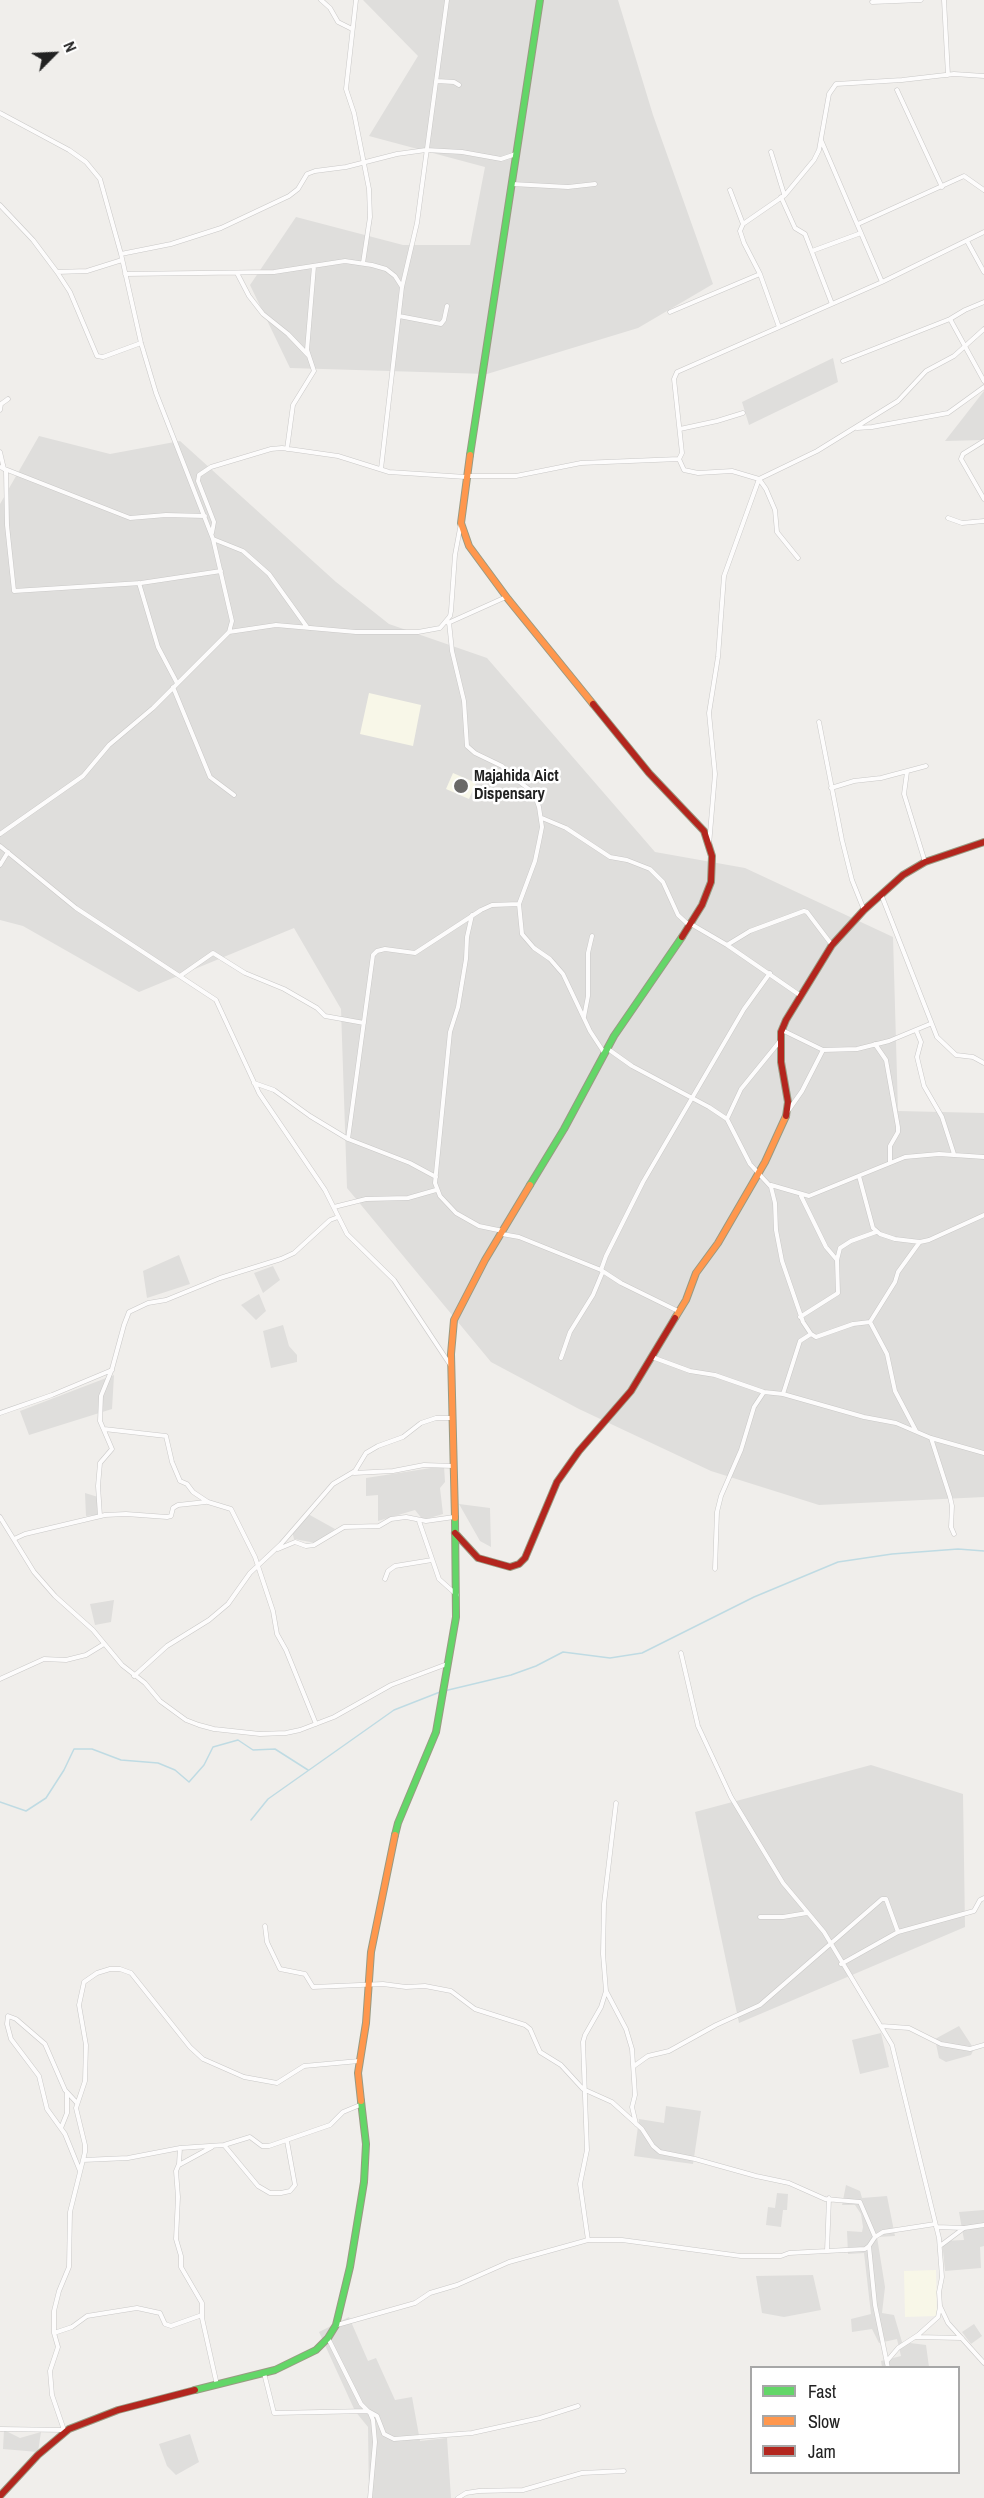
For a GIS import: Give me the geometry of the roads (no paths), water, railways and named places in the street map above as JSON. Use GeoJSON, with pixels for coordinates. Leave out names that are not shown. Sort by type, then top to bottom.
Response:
{"type":"FeatureCollection","features":[{"type":"Feature","properties":{"kind":"street"},"geometry":{"type":"LineString","coordinates":[[321,0],[330,8],[338,22],[352,29]]}},
{"type":"Feature","properties":{"kind":"street"},"geometry":{"type":"LineString","coordinates":[[356,0],[346,88],[365,162],[370,208],[363,263]]}},
{"type":"Feature","properties":{"kind":"street"},"geometry":{"type":"LineString","coordinates":[[381,469],[402,287],[416,232],[447,0]]}},
{"type":"Feature","properties":{"kind":"street"},"geometry":{"type":"LineString","coordinates":[[540,0],[466,476],[455,555],[451,611],[447,623],[464,701],[467,746],[475,753],[502,766],[534,793],[542,818],[535,861],[519,904],[522,934],[563,974],[584,1018],[606,1052],[728,1119],[747,1158],[758,1174],[770,1185],[801,1196],[817,1194],[890,1162],[918,1155],[954,1154],[984,1157]]}},
{"type":"Feature","properties":{"kind":"street"},"geometry":{"type":"LineString","coordinates":[[872,2],[921,0]]}},
{"type":"Feature","properties":{"kind":"street"},"geometry":{"type":"LineString","coordinates":[[944,0],[948,75]]}},
{"type":"Feature","properties":{"kind":"street"},"geometry":{"type":"LineString","coordinates":[[779,327],[760,274],[740,231],[743,224],[783,196],[814,160],[828,94],[836,84],[948,75],[984,76]]}},
{"type":"Feature","properties":{"kind":"street"},"geometry":{"type":"LineString","coordinates":[[437,81],[454,82],[459,85]]}},
{"type":"Feature","properties":{"kind":"street"},"geometry":{"type":"LineString","coordinates":[[897,90],[942,187]]}},
{"type":"Feature","properties":{"kind":"street"},"geometry":{"type":"LineString","coordinates":[[0,113],[69,150],[92,168],[100,179],[121,254],[141,343],[156,393],[212,536],[232,621],[229,632],[109,745],[83,777],[1,834],[0,825]]}},
{"type":"Feature","properties":{"kind":"street"},"geometry":{"type":"LineString","coordinates":[[820,140],[882,282]]}},
{"type":"Feature","properties":{"kind":"street"},"geometry":{"type":"LineString","coordinates":[[121,254],[171,244],[221,228],[288,196],[298,189],[307,174],[409,151],[462,152],[501,159],[516,154]]}},
{"type":"Feature","properties":{"kind":"street"},"geometry":{"type":"LineString","coordinates":[[771,152],[783,196],[795,228],[804,234],[832,304]]}},
{"type":"Feature","properties":{"kind":"street"},"geometry":{"type":"LineString","coordinates":[[858,224],[964,176],[984,190]]}},
{"type":"Feature","properties":{"kind":"street"},"geometry":{"type":"LineString","coordinates":[[512,184],[568,187],[595,184]]}},
{"type":"Feature","properties":{"kind":"street"},"geometry":{"type":"LineString","coordinates":[[730,190],[743,224]]}},
{"type":"Feature","properties":{"kind":"street"},"geometry":{"type":"LineString","coordinates":[[0,205],[33,240],[70,292],[97,356],[103,357],[141,343]]}},
{"type":"Feature","properties":{"kind":"street"},"geometry":{"type":"LineString","coordinates":[[679,459],[682,453],[674,379],[677,372],[882,282],[984,232]]}},
{"type":"Feature","properties":{"kind":"street"},"geometry":{"type":"LineString","coordinates":[[812,251],[861,233]]}},
{"type":"Feature","properties":{"kind":"street"},"geometry":{"type":"LineString","coordinates":[[967,241],[984,272]]}},
{"type":"Feature","properties":{"kind":"street"},"geometry":{"type":"LineString","coordinates":[[57,272],[82,272],[122,260]]}},
{"type":"Feature","properties":{"kind":"street"},"geometry":{"type":"LineString","coordinates":[[125,274],[274,272],[345,261],[386,269],[395,276],[402,287]]}},
{"type":"Feature","properties":{"kind":"street"},"geometry":{"type":"LineString","coordinates":[[308,355],[314,266]]}},
{"type":"Feature","properties":{"kind":"street"},"geometry":{"type":"LineString","coordinates":[[237,273],[249,296],[263,314],[288,334],[308,355],[314,371],[293,405],[287,449]]}},
{"type":"Feature","properties":{"kind":"street"},"geometry":{"type":"LineString","coordinates":[[670,312],[760,274]]}},
{"type":"Feature","properties":{"kind":"street"},"geometry":{"type":"LineString","coordinates":[[843,361],[950,320],[965,310],[984,302]]}},
{"type":"Feature","properties":{"kind":"street"},"geometry":{"type":"LineString","coordinates":[[399,316],[441,324],[447,306]]}},
{"type":"Feature","properties":{"kind":"street"},"geometry":{"type":"LineString","coordinates":[[950,320],[984,381]]}},
{"type":"Feature","properties":{"kind":"street"},"geometry":{"type":"LineString","coordinates":[[709,847],[715,774],[709,713],[718,657],[724,576],[759,479],[817,451],[857,428],[897,401],[926,371],[954,356],[984,329]]}},
{"type":"Feature","properties":{"kind":"street"},"geometry":{"type":"LineString","coordinates":[[857,428],[948,413],[984,387]]}},
{"type":"Feature","properties":{"kind":"street"},"geometry":{"type":"LineString","coordinates":[[0,410],[1,404],[8,399]]}},
{"type":"Feature","properties":{"kind":"street"},"geometry":{"type":"LineString","coordinates":[[680,429],[717,422],[743,412]]}},
{"type":"Feature","properties":{"kind":"street"},"geometry":{"type":"LineString","coordinates":[[984,441],[963,454],[961,459],[984,499]]}},
{"type":"Feature","properties":{"kind":"street"},"geometry":{"type":"LineString","coordinates":[[212,536],[214,522],[198,481],[204,470],[271,448],[338,456],[389,472],[466,476],[516,476],[581,463],[679,459]]}},
{"type":"Feature","properties":{"kind":"street"},"geometry":{"type":"LineString","coordinates":[[0,452],[14,591],[139,583],[221,571]]}},
{"type":"Feature","properties":{"kind":"street"},"geometry":{"type":"LineString","coordinates":[[679,459],[684,470],[698,473],[732,471],[759,479],[775,510],[777,532],[798,558]]}},
{"type":"Feature","properties":{"kind":"street"},"geometry":{"type":"LineString","coordinates":[[3,469],[130,518],[166,515],[205,516]]}},
{"type":"Feature","properties":{"kind":"street"},"geometry":{"type":"LineString","coordinates":[[948,518],[962,523],[984,521]]}},
{"type":"Feature","properties":{"kind":"street"},"geometry":{"type":"LineString","coordinates":[[0,2496],[38,2454],[66,2430],[118,2410],[264,2373],[308,2356],[328,2338],[336,2325],[350,2267],[364,2182],[366,2144],[360,2105],[359,2061],[366,2022],[371,1952],[398,1823],[436,1732],[456,1617],[451,1367],[454,1320],[485,1260],[564,1129],[635,1002],[690,925],[702,905],[711,882],[712,856],[704,831],[649,773],[506,597],[469,546],[461,523]]}},
{"type":"Feature","properties":{"kind":"street"},"geometry":{"type":"LineString","coordinates":[[212,536],[243,551],[269,574],[307,628]]}},
{"type":"Feature","properties":{"kind":"street"},"geometry":{"type":"LineString","coordinates":[[139,583],[158,647],[210,777],[234,795]]}},
{"type":"Feature","properties":{"kind":"street"},"geometry":{"type":"LineString","coordinates":[[229,632],[263,626],[347,632],[433,631],[506,597]]}},
{"type":"Feature","properties":{"kind":"street"},"geometry":{"type":"LineString","coordinates":[[819,722],[852,880],[864,910]]}},
{"type":"Feature","properties":{"kind":"street"},"geometry":{"type":"LineString","coordinates":[[831,788],[926,766]]}},
{"type":"Feature","properties":{"kind":"street"},"geometry":{"type":"LineString","coordinates":[[907,771],[904,794],[925,862]]}},
{"type":"Feature","properties":{"kind":"street"},"geometry":{"type":"LineString","coordinates":[[542,818],[574,832],[610,857],[627,860],[650,869],[663,882],[678,915],[690,925],[727,945],[770,973],[801,996]]}},
{"type":"Feature","properties":{"kind":"street"},"geometry":{"type":"LineString","coordinates":[[455,1532],[478,1558],[510,1567],[522,1561],[557,1482],[567,1466],[631,1391],[652,1358],[696,1273],[718,1243],[784,1124],[787,1112],[780,1041],[782,1030],[832,945],[881,893],[903,874],[925,862],[984,842]]}},
{"type":"Feature","properties":{"kind":"street"},"geometry":{"type":"LineString","coordinates":[[0,846],[76,908],[216,1000],[254,1083],[334,1207],[350,1238],[394,1280],[451,1367]]}},
{"type":"Feature","properties":{"kind":"street"},"geometry":{"type":"LineString","coordinates":[[0,865],[8,852]]}},
{"type":"Feature","properties":{"kind":"street"},"geometry":{"type":"LineString","coordinates":[[881,893],[930,1024],[937,1037],[956,1055],[973,1057],[984,1063]]}},
{"type":"Feature","properties":{"kind":"street"},"geometry":{"type":"LineString","coordinates":[[348,1139],[373,955],[385,949],[415,953],[472,915],[492,905],[519,904]]}},
{"type":"Feature","properties":{"kind":"street"},"geometry":{"type":"LineString","coordinates":[[727,945],[750,931],[804,911],[832,945]]}},
{"type":"Feature","properties":{"kind":"street"},"geometry":{"type":"LineString","coordinates":[[472,915],[458,1007],[451,1028],[436,1190],[446,1204],[467,1221],[519,1237],[602,1270],[621,1283],[678,1311]]}},
{"type":"Feature","properties":{"kind":"street"},"geometry":{"type":"LineString","coordinates":[[584,1018],[588,996],[588,953],[592,936]]}},
{"type":"Feature","properties":{"kind":"street"},"geometry":{"type":"LineString","coordinates":[[180,976],[213,952],[245,973],[284,988],[317,1008],[325,1016],[364,1023]]}},
{"type":"Feature","properties":{"kind":"street"},"geometry":{"type":"LineString","coordinates":[[561,1358],[570,1332],[593,1295],[606,1256],[644,1182],[744,1009],[770,973]]}},
{"type":"Feature","properties":{"kind":"street"},"geometry":{"type":"LineString","coordinates":[[782,1030],[823,1050],[857,1049],[930,1024]]}},
{"type":"Feature","properties":{"kind":"street"},"geometry":{"type":"LineString","coordinates":[[916,1030],[921,1042],[917,1057],[924,1086],[942,1117],[954,1154]]}},
{"type":"Feature","properties":{"kind":"street"},"geometry":{"type":"LineString","coordinates":[[728,1119],[741,1089],[780,1041]]}},
{"type":"Feature","properties":{"kind":"street"},"geometry":{"type":"LineString","coordinates":[[875,1044],[886,1060],[898,1127],[898,1132],[890,1146],[890,1162]]}},
{"type":"Feature","properties":{"kind":"street"},"geometry":{"type":"LineString","coordinates":[[787,1112],[802,1091],[823,1050]]}},
{"type":"Feature","properties":{"kind":"street"},"geometry":{"type":"LineString","coordinates":[[254,1083],[274,1090],[310,1116],[348,1139],[410,1163],[436,1177]]}},
{"type":"Feature","properties":{"kind":"street"},"geometry":{"type":"LineString","coordinates":[[859,1176],[871,1223],[877,1232],[895,1239],[920,1242],[944,1234],[984,1215]]}},
{"type":"Feature","properties":{"kind":"street"},"geometry":{"type":"LineString","coordinates":[[770,1185],[775,1203],[776,1230],[782,1261],[800,1317],[811,1334],[819,1337],[853,1324],[870,1322]]}},
{"type":"Feature","properties":{"kind":"street"},"geometry":{"type":"LineString","coordinates":[[334,1207],[366,1199],[408,1198],[436,1190]]}},
{"type":"Feature","properties":{"kind":"street"},"geometry":{"type":"LineString","coordinates":[[801,1196],[826,1247],[837,1260]]}},
{"type":"Feature","properties":{"kind":"street"},"geometry":{"type":"LineString","coordinates":[[100,1516],[98,1486],[100,1463],[112,1449],[99,1419],[101,1396],[112,1369],[123,1325],[132,1310],[148,1303],[181,1295],[237,1272],[281,1259],[294,1253],[330,1220],[338,1217]]}},
{"type":"Feature","properties":{"kind":"street"},"geometry":{"type":"LineString","coordinates":[[800,1317],[838,1293],[837,1260],[840,1248],[877,1232]]}},
{"type":"Feature","properties":{"kind":"street"},"geometry":{"type":"LineString","coordinates":[[870,1322],[911,1251],[920,1242]]}},
{"type":"Feature","properties":{"kind":"street"},"geometry":{"type":"LineString","coordinates":[[870,1322],[887,1354],[895,1391],[916,1431]]}},
{"type":"Feature","properties":{"kind":"street"},"geometry":{"type":"LineString","coordinates":[[783,1394],[800,1341],[811,1334]]}},
{"type":"Feature","properties":{"kind":"street"},"geometry":{"type":"LineString","coordinates":[[652,1358],[690,1371],[715,1375],[764,1392],[783,1394],[854,1415],[896,1423],[931,1438],[984,1453]]}},
{"type":"Feature","properties":{"kind":"street"},"geometry":{"type":"LineString","coordinates":[[0,1413],[52,1395],[112,1369]]}},
{"type":"Feature","properties":{"kind":"street"},"geometry":{"type":"LineString","coordinates":[[715,1569],[717,1512],[721,1496],[741,1450],[754,1407],[764,1392]]}},
{"type":"Feature","properties":{"kind":"street"},"geometry":{"type":"LineString","coordinates":[[353,1473],[363,1455],[374,1447],[403,1437],[415,1426],[428,1420],[441,1417],[452,1418]]}},
{"type":"Feature","properties":{"kind":"street"},"geometry":{"type":"LineString","coordinates":[[103,1429],[166,1436],[179,1479],[207,1502]]}},
{"type":"Feature","properties":{"kind":"street"},"geometry":{"type":"LineString","coordinates":[[931,1438],[952,1506],[950,1515],[954,1534]]}},
{"type":"Feature","properties":{"kind":"street"},"geometry":{"type":"LineString","coordinates":[[134,1676],[167,1646],[209,1620],[226,1605],[258,1565],[275,1550],[333,1484],[353,1473],[393,1471],[424,1465],[453,1466]]}},
{"type":"Feature","properties":{"kind":"street"},"geometry":{"type":"LineString","coordinates":[[14,1539],[29,1533],[100,1516],[119,1514],[167,1517],[171,1516],[173,1508],[178,1505],[207,1502],[231,1509],[258,1565],[274,1614],[277,1634],[286,1650],[316,1724]]}},
{"type":"Feature","properties":{"kind":"street"},"geometry":{"type":"LineString","coordinates":[[275,1550],[295,1542],[306,1546],[314,1545],[344,1527],[379,1526],[391,1519],[406,1516],[426,1521],[454,1517]]}},
{"type":"Feature","properties":{"kind":"street"},"geometry":{"type":"LineString","coordinates":[[0,1517],[45,1586],[93,1630],[122,1665],[145,1683],[170,1709],[186,1720],[214,1729],[274,1734],[300,1730],[334,1717],[391,1685],[447,1665]]}},
{"type":"Feature","properties":{"kind":"street"},"geometry":{"type":"LineString","coordinates":[[419,1520],[441,1582],[457,1595]]}},
{"type":"Feature","properties":{"kind":"street"},"geometry":{"type":"LineString","coordinates":[[386,1579],[388,1571],[395,1566],[432,1560]]}},
{"type":"Feature","properties":{"kind":"street"},"geometry":{"type":"LineString","coordinates":[[0,1679],[44,1659],[66,1660],[86,1655],[104,1644]]}},
{"type":"Feature","properties":{"kind":"street"},"geometry":{"type":"LineString","coordinates":[[681,1653],[698,1726],[727,1789],[783,1882],[824,1932],[841,1964],[860,1989],[895,2054],[940,2246],[942,2277],[938,2317],[898,2348],[887,2361]]}},
{"type":"Feature","properties":{"kind":"street"},"geometry":{"type":"LineString","coordinates":[[616,1803],[604,1904],[603,1954],[606,1991],[626,2029],[634,2066],[635,2095],[632,2107],[636,2124]]}},
{"type":"Feature","properties":{"kind":"street"},"geometry":{"type":"LineString","coordinates":[[634,2066],[648,2056],[669,2051],[716,2025],[756,2007],[795,1976],[883,1898],[889,1906],[898,1932]]}},
{"type":"Feature","properties":{"kind":"street"},"geometry":{"type":"LineString","coordinates":[[841,1964],[898,1932],[974,1911],[980,1900],[984,1898]]}},
{"type":"Feature","properties":{"kind":"street"},"geometry":{"type":"LineString","coordinates":[[760,1917],[776,1918],[801,1912],[808,1913]]}},
{"type":"Feature","properties":{"kind":"street"},"geometry":{"type":"LineString","coordinates":[[265,1926],[267,1942],[281,1970],[305,1974],[313,1987],[369,1984],[446,1989],[475,2008],[525,2025],[530,2029],[538,2050],[561,2065],[585,2090],[612,2102],[636,2124],[660,2152],[789,2183],[817,2196],[860,2202],[875,2236]]}},
{"type":"Feature","properties":{"kind":"street"},"geometry":{"type":"LineString","coordinates":[[66,2430],[52,2395],[50,2379],[51,2365],[58,2347],[54,2333],[54,2311],[58,2291],[69,2267],[70,2212],[81,2175],[85,2145],[77,2103],[83,2088],[86,2063],[86,2044],[79,2005],[82,1986],[89,1977],[110,1968],[126,1970],[135,1976],[190,2048],[203,2059],[244,2077],[277,2083],[304,2066],[359,2061]]}},
{"type":"Feature","properties":{"kind":"street"},"geometry":{"type":"LineString","coordinates":[[588,2240],[580,2184],[587,2150],[584,2038],[606,1991]]}},
{"type":"Feature","properties":{"kind":"street"},"geometry":{"type":"LineString","coordinates":[[61,2128],[68,2113],[66,2092],[45,2044],[16,2019],[8,2016],[7,2024],[11,2039],[39,2076],[47,2109],[61,2128],[76,2157],[81,2175]]}},
{"type":"Feature","properties":{"kind":"street"},"geometry":{"type":"LineString","coordinates":[[881,2026],[907,2027],[941,2044],[970,2049],[984,2044]]}},
{"type":"Feature","properties":{"kind":"street"},"geometry":{"type":"LineString","coordinates":[[66,2092],[77,2103]]}},
{"type":"Feature","properties":{"kind":"street"},"geometry":{"type":"LineString","coordinates":[[83,2160],[128,2158],[180,2148],[224,2145],[250,2137],[264,2146],[287,2141],[330,2125],[343,2112],[360,2105]]}},
{"type":"Feature","properties":{"kind":"street"},"geometry":{"type":"LineString","coordinates":[[224,2145],[258,2186],[273,2193],[290,2191],[295,2185],[287,2141]]}},
{"type":"Feature","properties":{"kind":"street"},"geometry":{"type":"LineString","coordinates":[[178,2165],[212,2146]]}},
{"type":"Feature","properties":{"kind":"street"},"geometry":{"type":"LineString","coordinates":[[180,2148],[176,2171],[178,2197],[176,2239],[181,2256],[181,2267],[202,2303],[202,2316],[217,2385]]}},
{"type":"Feature","properties":{"kind":"street"},"geometry":{"type":"LineString","coordinates":[[827,2251],[829,2198]]}},
{"type":"Feature","properties":{"kind":"street"},"geometry":{"type":"LineString","coordinates":[[888,2366],[875,2305],[869,2246],[875,2236],[888,2231],[935,2225],[964,2228],[984,2225]]}},
{"type":"Feature","properties":{"kind":"street"},"geometry":{"type":"LineString","coordinates":[[940,2246],[964,2228]]}},
{"type":"Feature","properties":{"kind":"street"},"geometry":{"type":"LineString","coordinates":[[336,2325],[415,2303],[432,2292],[457,2285],[520,2259],[588,2240],[618,2240],[741,2256],[781,2256],[789,2253],[858,2250],[869,2246]]}},
{"type":"Feature","properties":{"kind":"street"},"geometry":{"type":"LineString","coordinates":[[940,2306],[948,2323],[964,2338],[984,2363]]}},
{"type":"Feature","properties":{"kind":"street"},"geometry":{"type":"LineString","coordinates":[[54,2333],[72,2327],[87,2316],[137,2307],[160,2313],[165,2324],[171,2326],[202,2316]]}},
{"type":"Feature","properties":{"kind":"street"},"geometry":{"type":"LineString","coordinates":[[915,2337],[964,2338]]}},
{"type":"Feature","properties":{"kind":"street"},"geometry":{"type":"LineString","coordinates":[[328,2338],[362,2406],[377,2416],[382,2432],[388,2437],[405,2439],[472,2433],[540,2418],[578,2406]]}},
{"type":"Feature","properties":{"kind":"street"},"geometry":{"type":"LineString","coordinates":[[264,2373],[272,2410],[277,2415],[368,2411]]}},
{"type":"Feature","properties":{"kind":"street"},"geometry":{"type":"LineString","coordinates":[[368,2411],[373,2420],[375,2442],[370,2498]]}},
{"type":"Feature","properties":{"kind":"street"},"geometry":{"type":"LineString","coordinates":[[0,2429],[66,2430]]}},
{"type":"Feature","properties":{"kind":"street"},"geometry":{"type":"LineString","coordinates":[[458,2498],[466,2493],[523,2490],[582,2473],[624,2471]]}},
{"type":"Feature","properties":{"kind":"waterway"},"geometry":{"type":"LineString","coordinates":[[444,1691],[511,1675],[536,1666],[563,1652],[610,1658],[642,1653],[754,1597],[838,1562],[892,1554],[958,1549],[984,1551]]}},
{"type":"Feature","properties":{"kind":"waterway"},"geometry":{"type":"LineString","coordinates":[[251,1820],[268,1799],[394,1710],[440,1692]]}},
{"type":"Feature","properties":{"kind":"waterway"},"geometry":{"type":"LineString","coordinates":[[0,1802],[26,1811],[46,1798],[74,1749],[92,1749],[121,1760],[158,1763],[175,1770],[189,1782],[204,1765],[213,1747],[238,1740],[253,1750],[275,1749],[308,1770]]}},
{"type":"Feature","properties":{"kind":"place","name":"Majahida Aict Dispensary"},"geometry":{"type":"Point","coordinates":[461,786]}}]}
